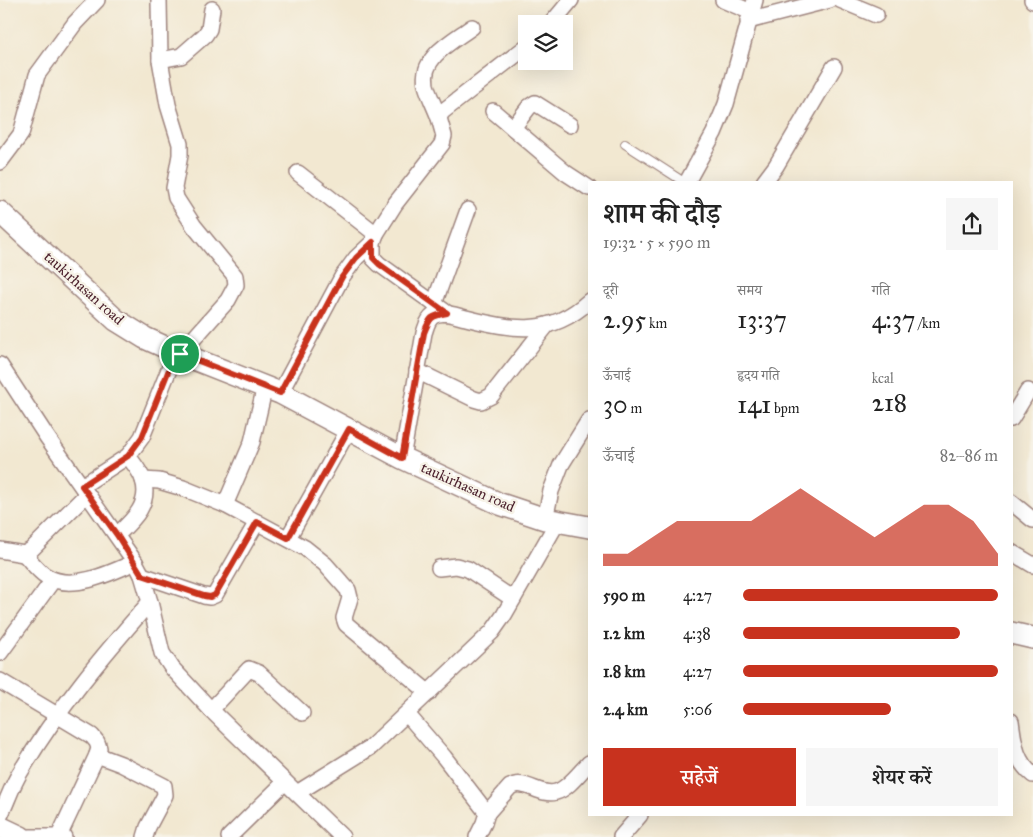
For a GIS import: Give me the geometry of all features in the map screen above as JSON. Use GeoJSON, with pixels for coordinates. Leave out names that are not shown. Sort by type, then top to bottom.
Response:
{"type":"FeatureCollection","features":[{"type":"Feature","properties":{"kind":"street"},"geometry":{"type":"LineString","coordinates":[[0,162],[21,134],[37,75],[75,23],[97,0]]}},
{"type":"Feature","properties":{"kind":"street"},"geometry":{"type":"LineString","coordinates":[[24,554],[31,550],[85,490],[128,456],[142,437],[178,353],[228,300],[236,285],[235,276],[194,226],[176,198],[174,188],[180,144],[168,105],[160,60],[159,0]]}},
{"type":"Feature","properties":{"kind":"street"},"geometry":{"type":"LineString","coordinates":[[558,15],[571,0]]}},
{"type":"Feature","properties":{"kind":"street"},"geometry":{"type":"LineString","coordinates":[[723,0],[751,11],[830,0]]}},
{"type":"Feature","properties":{"kind":"street"},"geometry":{"type":"LineString","coordinates":[[840,0],[876,15]]}},
{"type":"Feature","properties":{"kind":"street"},"geometry":{"type":"LineString","coordinates":[[160,60],[181,56],[205,36],[209,29],[212,9]]}},
{"type":"Feature","properties":{"kind":"street"},"geometry":{"type":"LineString","coordinates":[[687,181],[714,133],[726,104],[751,11]]}},
{"type":"Feature","properties":{"kind":"street"},"geometry":{"type":"LineString","coordinates":[[225,505],[273,389],[342,277],[374,238],[395,204],[442,144],[444,136],[426,84],[426,69],[430,60],[436,54],[472,27]]}},
{"type":"Feature","properties":{"kind":"street"},"geometry":{"type":"LineString","coordinates":[[439,118],[442,112],[518,53]]}},
{"type":"Feature","properties":{"kind":"street"},"geometry":{"type":"LineString","coordinates":[[765,181],[776,166],[834,67]]}},
{"type":"Feature","properties":{"kind":"street"},"geometry":{"type":"LineString","coordinates":[[514,128],[529,107],[535,103],[570,125]]}},
{"type":"Feature","properties":{"kind":"street"},"geometry":{"type":"LineString","coordinates":[[492,111],[566,173],[588,187]]}},
{"type":"Feature","properties":{"kind":"street"},"geometry":{"type":"LineString","coordinates":[[298,172],[374,238]]}},
{"type":"Feature","properties":{"kind":"street"},"geometry":{"type":"LineString","coordinates":[[434,304],[468,210]]}},
{"type":"Feature","properties":{"kind":"street","name":"taukirhasan road"},"geometry":{"type":"LineString","coordinates":[[0,212],[116,320],[145,338],[178,353],[273,389],[402,458],[500,504],[552,520],[588,527]]}},
{"type":"Feature","properties":{"kind":"street"},"geometry":{"type":"LineString","coordinates":[[374,238],[373,258],[447,313],[497,326],[522,329],[547,325],[563,319],[588,302]]}},
{"type":"Feature","properties":{"kind":"street"},"geometry":{"type":"LineString","coordinates":[[402,458],[424,333],[428,321],[433,316],[447,313]]}},
{"type":"Feature","properties":{"kind":"street"},"geometry":{"type":"LineString","coordinates":[[417,371],[474,399],[481,400],[492,396],[547,325]]}},
{"type":"Feature","properties":{"kind":"street"},"geometry":{"type":"LineString","coordinates":[[0,366],[138,568],[150,602],[162,653],[172,668],[211,710],[342,837]]}},
{"type":"Feature","properties":{"kind":"street"},"geometry":{"type":"LineString","coordinates":[[1013,415],[1028,392]]}},
{"type":"Feature","properties":{"kind":"street"},"geometry":{"type":"LineString","coordinates":[[297,793],[371,747],[492,632],[513,599],[552,520],[551,491],[561,464],[588,422]]}},
{"type":"Feature","properties":{"kind":"street"},"geometry":{"type":"LineString","coordinates":[[288,538],[349,429]]}},
{"type":"Feature","properties":{"kind":"street"},"geometry":{"type":"LineString","coordinates":[[117,535],[136,517],[143,505],[143,480],[128,456]]}},
{"type":"Feature","properties":{"kind":"street"},"geometry":{"type":"LineString","coordinates":[[143,480],[159,481],[183,488],[225,505],[305,548],[325,564],[348,590],[350,598],[344,618],[346,624],[429,693]]}},
{"type":"Feature","properties":{"kind":"street"},"geometry":{"type":"LineString","coordinates":[[1013,504],[1033,520]]}},
{"type":"Feature","properties":{"kind":"street"},"geometry":{"type":"LineString","coordinates":[[0,550],[24,554],[44,576],[53,580],[69,583],[138,568],[210,597],[215,595],[257,522]]}},
{"type":"Feature","properties":{"kind":"street"},"geometry":{"type":"LineString","coordinates":[[1013,553],[1033,564]]}},
{"type":"Feature","properties":{"kind":"street"},"geometry":{"type":"LineString","coordinates":[[439,568],[456,566],[468,569],[513,599]]}},
{"type":"Feature","properties":{"kind":"street"},"geometry":{"type":"LineString","coordinates":[[0,654],[53,580]]}},
{"type":"Feature","properties":{"kind":"street"},"geometry":{"type":"LineString","coordinates":[[0,816],[20,772],[58,715],[99,660],[150,602]]}},
{"type":"Feature","properties":{"kind":"street"},"geometry":{"type":"LineString","coordinates":[[211,710],[249,669],[259,673],[302,713]]}},
{"type":"Feature","properties":{"kind":"street"},"geometry":{"type":"LineString","coordinates":[[0,681],[92,736],[99,748],[61,837],[30,837]]}},
{"type":"Feature","properties":{"kind":"street"},"geometry":{"type":"LineString","coordinates":[[407,714],[487,813]]}},
{"type":"Feature","properties":{"kind":"street"},"geometry":{"type":"LineString","coordinates":[[1013,734],[1016,754],[1022,764],[1033,775]]}},
{"type":"Feature","properties":{"kind":"street"},"geometry":{"type":"LineString","coordinates":[[97,755],[164,786],[165,795],[148,827],[145,837]]}},
{"type":"Feature","properties":{"kind":"street"},"geometry":{"type":"LineString","coordinates":[[477,837],[487,813],[514,784],[524,785],[548,794],[558,792],[588,764]]}},
{"type":"Feature","properties":{"kind":"street"},"geometry":{"type":"LineString","coordinates":[[229,837],[285,782]]}},
{"type":"Feature","properties":{"kind":"street"},"geometry":{"type":"LineString","coordinates":[[621,837],[639,816]]}},
{"type":"Feature","properties":{"kind":"street"},"geometry":{"type":"LineString","coordinates":[[0,827],[21,837]]}},
{"type":"Feature","properties":{"kind":"lane"},"geometry":{"type":"LineString","coordinates":[[625,144],[684,181]]}},
{"type":"Feature","properties":{"kind":"route"},"geometry":{"type":"LineString","coordinates":[[373,242],[373,258],[379,264],[447,313],[433,316],[428,321],[424,333],[402,458],[349,429],[288,538],[257,522],[220,589],[215,595],[210,597],[142,575],[117,535],[82,486],[128,456],[142,437],[176,352],[180,354],[280,393],[342,277],[356,258],[373,242]]}}]}
